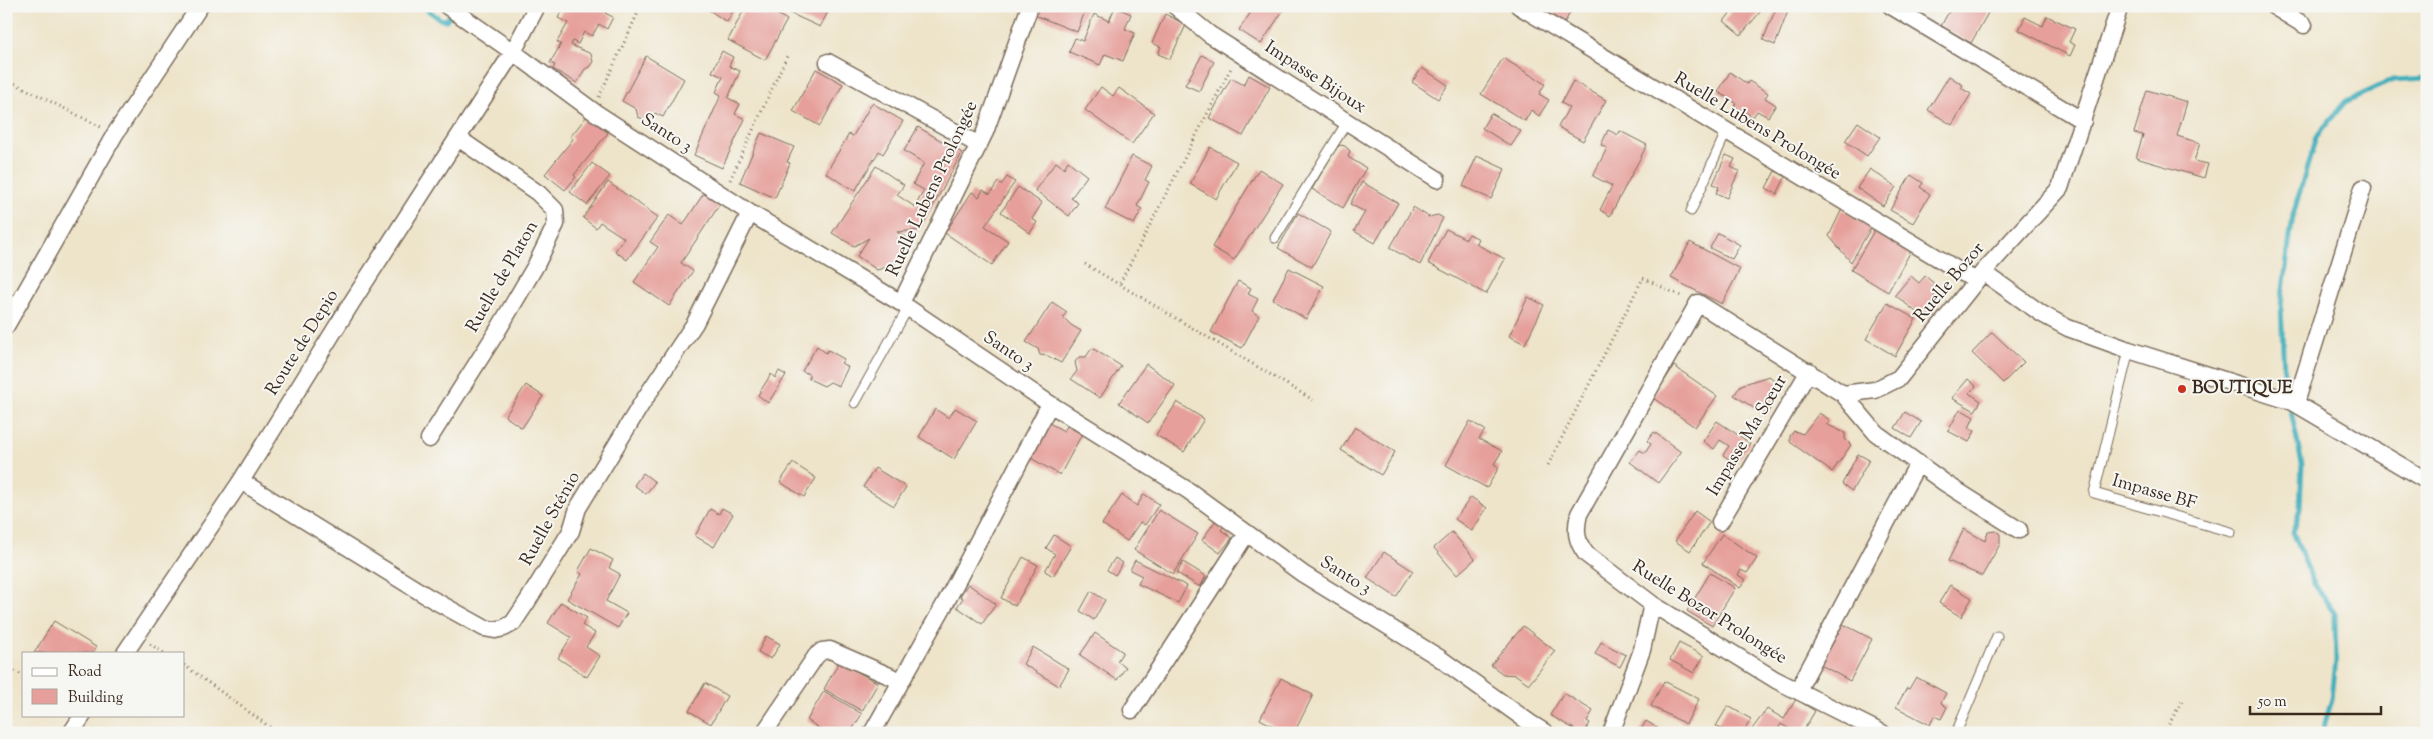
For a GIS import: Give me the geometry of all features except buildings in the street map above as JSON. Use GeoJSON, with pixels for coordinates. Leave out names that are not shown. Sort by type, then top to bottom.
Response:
{"type":"FeatureCollection","features":[{"type":"Feature","properties":{"kind":"street"},"geometry":{"type":"LineString","coordinates":[[6,326],[115,134],[200,6]]}},
{"type":"Feature","properties":{"kind":"street","name":"Santo 3"},"geometry":{"type":"LineString","coordinates":[[447,6],[514,52],[593,111],[750,213],[904,306],[1050,404],[1189,491],[1303,574],[1438,657],[1546,733]]}},
{"type":"Feature","properties":{"kind":"street","name":"Route de Depio"},"geometry":{"type":"LineString","coordinates":[[126,652],[241,481],[352,302],[514,52],[537,6]]}},
{"type":"Feature","properties":{"kind":"street","name":"Ruelle Lubens Prolongée"},"geometry":{"type":"LineString","coordinates":[[904,306],[979,145],[1030,6]]}},
{"type":"Feature","properties":{"kind":"street","name":"Impasse Bijoux"},"geometry":{"type":"LineString","coordinates":[[1175,6],[1209,34],[1437,179]]}},
{"type":"Feature","properties":{"kind":"street","name":"Ruelle Lubens Prolongée"},"geometry":{"type":"LineString","coordinates":[[1519,6],[1726,132],[2068,328],[2129,350],[2256,388],[2295,402],[2427,481]]}},
{"type":"Feature","properties":{"kind":"street"},"geometry":{"type":"LineString","coordinates":[[1891,6],[2083,121]]}},
{"type":"Feature","properties":{"kind":"street","name":"Ruelle Bozor"},"geometry":{"type":"LineString","coordinates":[[1843,394],[1875,390],[1899,378],[1980,276],[2060,188],[2120,6]]}},
{"type":"Feature","properties":{"kind":"street"},"geometry":{"type":"LineString","coordinates":[[2274,6],[2304,25]]}},
{"type":"Feature","properties":{"kind":"street"},"geometry":{"type":"LineString","coordinates":[[828,62],[979,145]]}},
{"type":"Feature","properties":{"kind":"street","name":"Ruelle de Platon"},"geometry":{"type":"LineString","coordinates":[[429,439],[536,265],[556,224],[555,210],[538,193],[458,138]]}},
{"type":"Feature","properties":{"kind":"street"},"geometry":{"type":"LineString","coordinates":[[2295,402],[2311,361],[2364,188]]}},
{"type":"Feature","properties":{"kind":"street","name":"Ruelle Sténio"},"geometry":{"type":"LineString","coordinates":[[241,481],[430,598],[484,628],[495,630],[504,628],[513,623],[527,602],[571,531],[578,508],[695,323],[750,213]]}},
{"type":"Feature","properties":{"kind":"street"},"geometry":{"type":"LineString","coordinates":[[1698,303],[1843,394],[1876,433],[2019,530]]}},
{"type":"Feature","properties":{"kind":"street","name":"Ruelle Bozor Prolongée"},"geometry":{"type":"LineString","coordinates":[[1698,303],[1579,514],[1576,529],[1578,545],[1586,554],[1652,604],[1776,680],[1882,733]]}},
{"type":"Feature","properties":{"kind":"street","name":"Impasse Ma Sœur"},"geometry":{"type":"LineString","coordinates":[[1720,522],[1809,371]]}},
{"type":"Feature","properties":{"kind":"street"},"geometry":{"type":"LineString","coordinates":[[872,733],[946,602],[1050,404]]}},
{"type":"Feature","properties":{"kind":"street"},"geometry":{"type":"LineString","coordinates":[[1798,690],[1918,463]]}},
{"type":"Feature","properties":{"kind":"street"},"geometry":{"type":"LineString","coordinates":[[1132,710],[1247,533]]}},
{"type":"Feature","properties":{"kind":"street"},"geometry":{"type":"LineString","coordinates":[[1610,733],[1642,650],[1652,604]]}},
{"type":"Feature","properties":{"kind":"street"},"geometry":{"type":"LineString","coordinates":[[764,733],[816,656],[822,651],[830,650],[901,680]]}},
{"type":"Feature","properties":{"kind":"street"},"geometry":{"type":"LineString","coordinates":[[71,733],[82,716]]}},
{"type":"Feature","properties":{"kind":"lane"},"geometry":{"type":"LineString","coordinates":[[1276,238],[1347,122]]}},
{"type":"Feature","properties":{"kind":"lane"},"geometry":{"type":"LineString","coordinates":[[1691,211],[1726,132]]}},
{"type":"Feature","properties":{"kind":"lane"},"geometry":{"type":"LineString","coordinates":[[855,403],[904,306]]}},
{"type":"Feature","properties":{"kind":"lane","name":"Impasse BF"},"geometry":{"type":"LineString","coordinates":[[2129,350],[2094,493],[2231,532]]}},
{"type":"Feature","properties":{"kind":"lane"},"geometry":{"type":"LineString","coordinates":[[1956,733],[1997,636]]}},
{"type":"Feature","properties":{"kind":"path"},"geometry":{"type":"LineString","coordinates":[[593,111],[641,6]]}},
{"type":"Feature","properties":{"kind":"path"},"geometry":{"type":"LineString","coordinates":[[1120,283],[1239,53]]}},
{"type":"Feature","properties":{"kind":"path"},"geometry":{"type":"LineString","coordinates":[[724,195],[788,54]]}},
{"type":"Feature","properties":{"kind":"path"},"geometry":{"type":"LineString","coordinates":[[6,80],[115,134]]}},
{"type":"Feature","properties":{"kind":"path"},"geometry":{"type":"LineString","coordinates":[[1086,264],[1314,400]]}},
{"type":"Feature","properties":{"kind":"path"},"geometry":{"type":"LineString","coordinates":[[1548,465],[1643,278],[1698,303]]}},
{"type":"Feature","properties":{"kind":"path"},"geometry":{"type":"LineString","coordinates":[[6,666],[22,675]]}},
{"type":"Feature","properties":{"kind":"path"},"geometry":{"type":"LineString","coordinates":[[185,666],[278,733]]}},
{"type":"Feature","properties":{"kind":"path"},"geometry":{"type":"LineString","coordinates":[[2164,733],[2182,701]]}},
{"type":"Feature","properties":{"kind":"waterway"},"geometry":{"type":"LineString","coordinates":[[422,6],[440,19],[446,20],[453,12]]}},
{"type":"Feature","properties":{"kind":"waterway"},"geometry":{"type":"LineString","coordinates":[[2289,397],[2284,373],[2281,305],[2293,215],[2316,137],[2345,102],[2393,80],[2427,78]]}},
{"type":"Feature","properties":{"kind":"waterway"},"geometry":{"type":"LineString","coordinates":[[2290,406],[2302,464],[2300,509],[2293,532],[2313,582],[2335,614],[2336,660],[2332,699],[2322,733]]}},
{"type":"Feature","properties":{"kind":"place","name":"BOUTIQUE"},"geometry":{"type":"Point","coordinates":[2182,389]}}]}
